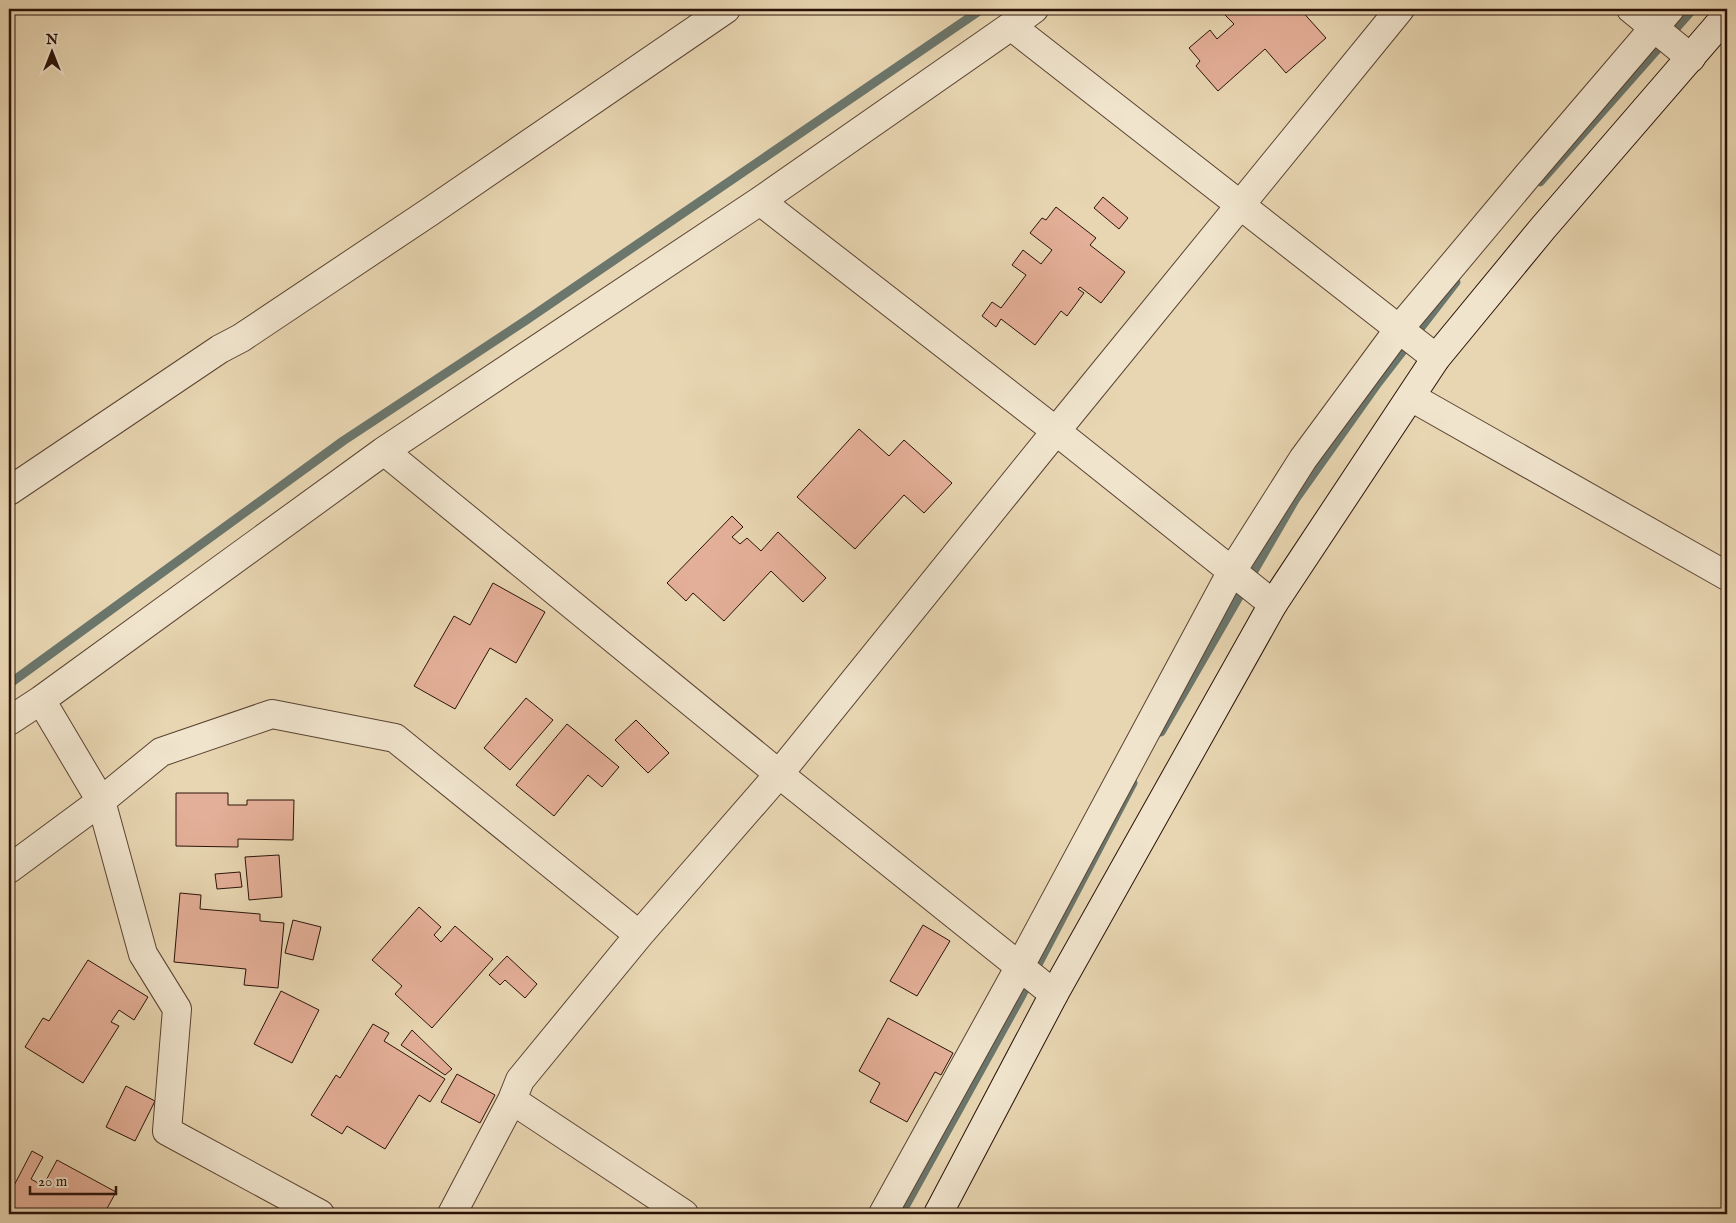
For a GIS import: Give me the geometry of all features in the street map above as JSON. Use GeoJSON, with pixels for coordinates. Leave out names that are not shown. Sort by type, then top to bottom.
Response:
{"type":"FeatureCollection","features":[{"type":"Feature","properties":{"kind":"street"},"geometry":{"type":"LineString","coordinates":[[9,491],[220,349],[242,338],[726,9]]}},
{"type":"Feature","properties":{"kind":"street"},"geometry":{"type":"LineString","coordinates":[[9,721],[41,700],[384,451],[760,201],[1034,9]]}},
{"type":"Feature","properties":{"kind":"street"},"geometry":{"type":"LineString","coordinates":[[452,1214],[512,1100],[520,1080],[639,935],[779,774],[1056,430],[1400,9]]}},
{"type":"Feature","properties":{"kind":"street"},"geometry":{"type":"LineString","coordinates":[[1632,9],[1662,18],[1691,58]]}},
{"type":"Feature","properties":{"kind":"street"},"geometry":{"type":"LineString","coordinates":[[938,1214],[1054,994],[1273,604],[1436,358],[1543,228],[1727,15]]}},
{"type":"Feature","properties":{"kind":"street"},"geometry":{"type":"LineString","coordinates":[[883,1214],[1020,966],[1232,571],[1303,459],[1399,329],[1662,18]]}},
{"type":"Feature","properties":{"kind":"street"},"geometry":{"type":"LineString","coordinates":[[1012,26],[1436,358]]}},
{"type":"Feature","properties":{"kind":"street"},"geometry":{"type":"LineString","coordinates":[[760,201],[1056,430],[1273,604]]}},
{"type":"Feature","properties":{"kind":"street"},"geometry":{"type":"LineString","coordinates":[[1411,397],[1727,576]]}},
{"type":"Feature","properties":{"kind":"street"},"geometry":{"type":"LineString","coordinates":[[384,451],[779,774],[1054,994]]}},
{"type":"Feature","properties":{"kind":"street"},"geometry":{"type":"LineString","coordinates":[[41,700],[101,801],[143,954],[177,1010],[167,1131],[320,1214]]}},
{"type":"Feature","properties":{"kind":"street"},"geometry":{"type":"LineString","coordinates":[[9,869],[101,801],[161,752],[272,714],[395,738],[639,935]]}},
{"type":"Feature","properties":{"kind":"street"},"geometry":{"type":"LineString","coordinates":[[512,1100],[684,1214]]}},
{"type":"Feature","properties":{"kind":"building"},"geometry":{"type":"Polygon","coordinates":[[[1231,9],[1300,9],[1326,38],[1286,73],[1265,49],[1218,91],[1196,66],[1200,61],[1189,48],[1210,30],[1217,39],[1234,24],[1225,15],[1231,9]]]}},
{"type":"Feature","properties":{"kind":"building"},"geometry":{"type":"Polygon","coordinates":[[[1103,197],[1128,218],[1119,229],[1094,208],[1103,197]]]}},
{"type":"Feature","properties":{"kind":"building"},"geometry":{"type":"Polygon","coordinates":[[[1056,207],[1096,238],[1090,245],[1125,272],[1101,303],[1080,287],[1078,289],[1084,293],[1067,316],[1061,311],[1035,345],[1001,319],[996,327],[982,316],[992,302],[1001,308],[1026,275],[1012,265],[1023,250],[1041,264],[1052,250],[1030,233],[1042,218],[1046,220],[1056,207]]]}},
{"type":"Feature","properties":{"kind":"building"},"geometry":{"type":"Polygon","coordinates":[[[859,429],[889,456],[904,440],[952,483],[924,513],[904,495],[855,549],[797,497],[859,429]]]}},
{"type":"Feature","properties":{"kind":"building"},"geometry":{"type":"Polygon","coordinates":[[[732,516],[743,527],[732,537],[740,544],[747,538],[761,551],[778,532],[826,578],[803,602],[771,571],[724,621],[693,593],[686,601],[667,583],[732,516]]]}},
{"type":"Feature","properties":{"kind":"building"},"geometry":{"type":"Polygon","coordinates":[[[493,583],[545,612],[516,663],[490,648],[455,709],[414,686],[454,616],[470,625],[493,583]]]}},
{"type":"Feature","properties":{"kind":"building"},"geometry":{"type":"Polygon","coordinates":[[[526,698],[553,720],[510,770],[484,748],[526,698]]]}},
{"type":"Feature","properties":{"kind":"building"},"geometry":{"type":"Polygon","coordinates":[[[636,720],[669,753],[648,773],[615,740],[636,720]]]}},
{"type":"Feature","properties":{"kind":"building"},"geometry":{"type":"Polygon","coordinates":[[[567,724],[619,767],[602,787],[588,775],[554,816],[516,785],[567,724]]]}},
{"type":"Feature","properties":{"kind":"building"},"geometry":{"type":"Polygon","coordinates":[[[176,793],[228,793],[228,805],[247,805],[247,800],[294,800],[293,840],[238,839],[238,847],[176,846],[176,793]]]}},
{"type":"Feature","properties":{"kind":"building"},"geometry":{"type":"Polygon","coordinates":[[[279,855],[282,897],[249,900],[245,857],[279,855]]]}},
{"type":"Feature","properties":{"kind":"building"},"geometry":{"type":"Polygon","coordinates":[[[240,872],[242,887],[217,889],[215,874],[240,872]]]}},
{"type":"Feature","properties":{"kind":"building"},"geometry":{"type":"Polygon","coordinates":[[[180,893],[201,895],[200,909],[260,914],[260,921],[284,923],[278,988],[244,985],[246,969],[174,962],[180,893]]]}},
{"type":"Feature","properties":{"kind":"building"},"geometry":{"type":"Polygon","coordinates":[[[419,907],[441,927],[434,935],[441,942],[455,926],[493,959],[432,1028],[395,994],[402,986],[372,960],[419,907]]]}},
{"type":"Feature","properties":{"kind":"building"},"geometry":{"type":"Polygon","coordinates":[[[293,920],[321,927],[313,960],[285,953],[293,920]]]}},
{"type":"Feature","properties":{"kind":"building"},"geometry":{"type":"Polygon","coordinates":[[[923,925],[950,941],[917,996],[890,981],[923,925]]]}},
{"type":"Feature","properties":{"kind":"building"},"geometry":{"type":"Polygon","coordinates":[[[507,956],[537,984],[525,998],[505,980],[500,985],[489,975],[507,956]]]}},
{"type":"Feature","properties":{"kind":"building"},"geometry":{"type":"Polygon","coordinates":[[[88,960],[148,997],[134,1020],[119,1010],[111,1022],[119,1026],[83,1083],[25,1047],[43,1018],[49,1021],[88,960]]]}},
{"type":"Feature","properties":{"kind":"building"},"geometry":{"type":"Polygon","coordinates":[[[281,991],[319,1010],[292,1063],[254,1044],[281,991]]]}},
{"type":"Feature","properties":{"kind":"building"},"geometry":{"type":"Polygon","coordinates":[[[888,1018],[953,1053],[941,1075],[935,1072],[907,1122],[870,1102],[880,1083],[859,1071],[888,1018]]]}},
{"type":"Feature","properties":{"kind":"building"},"geometry":{"type":"Polygon","coordinates":[[[373,1024],[389,1033],[384,1041],[445,1079],[430,1102],[419,1095],[385,1149],[347,1126],[342,1134],[311,1115],[336,1075],[340,1078],[373,1024]]]}},
{"type":"Feature","properties":{"kind":"building"},"geometry":{"type":"Polygon","coordinates":[[[412,1030],[452,1069],[445,1075],[401,1045],[412,1030]]]}},
{"type":"Feature","properties":{"kind":"building"},"geometry":{"type":"Polygon","coordinates":[[[457,1074],[495,1095],[480,1123],[441,1102],[457,1074]]]}},
{"type":"Feature","properties":{"kind":"building"},"geometry":{"type":"Polygon","coordinates":[[[126,1086],[155,1101],[135,1141],[106,1127],[126,1086]]]}},
{"type":"Feature","properties":{"kind":"building"},"geometry":{"type":"Polygon","coordinates":[[[32,1151],[43,1157],[31,1179],[43,1186],[57,1160],[116,1192],[104,1214],[20,1214],[9,1209],[9,1195],[32,1151]]]}},
{"type":"Feature","properties":{"kind":"waterway"},"geometry":{"type":"LineString","coordinates":[[9,684],[343,441],[525,321],[982,9]]}},
{"type":"Feature","properties":{"kind":"waterway"},"geometry":{"type":"LineString","coordinates":[[1540,182],[1693,9]]}},
{"type":"Feature","properties":{"kind":"waterway"},"geometry":{"type":"LineString","coordinates":[[1161,732],[1295,500],[1378,383],[1456,282]]}},
{"type":"Feature","properties":{"kind":"waterway"},"geometry":{"type":"LineString","coordinates":[[901,1214],[1021,997],[1133,783]]}}]}
